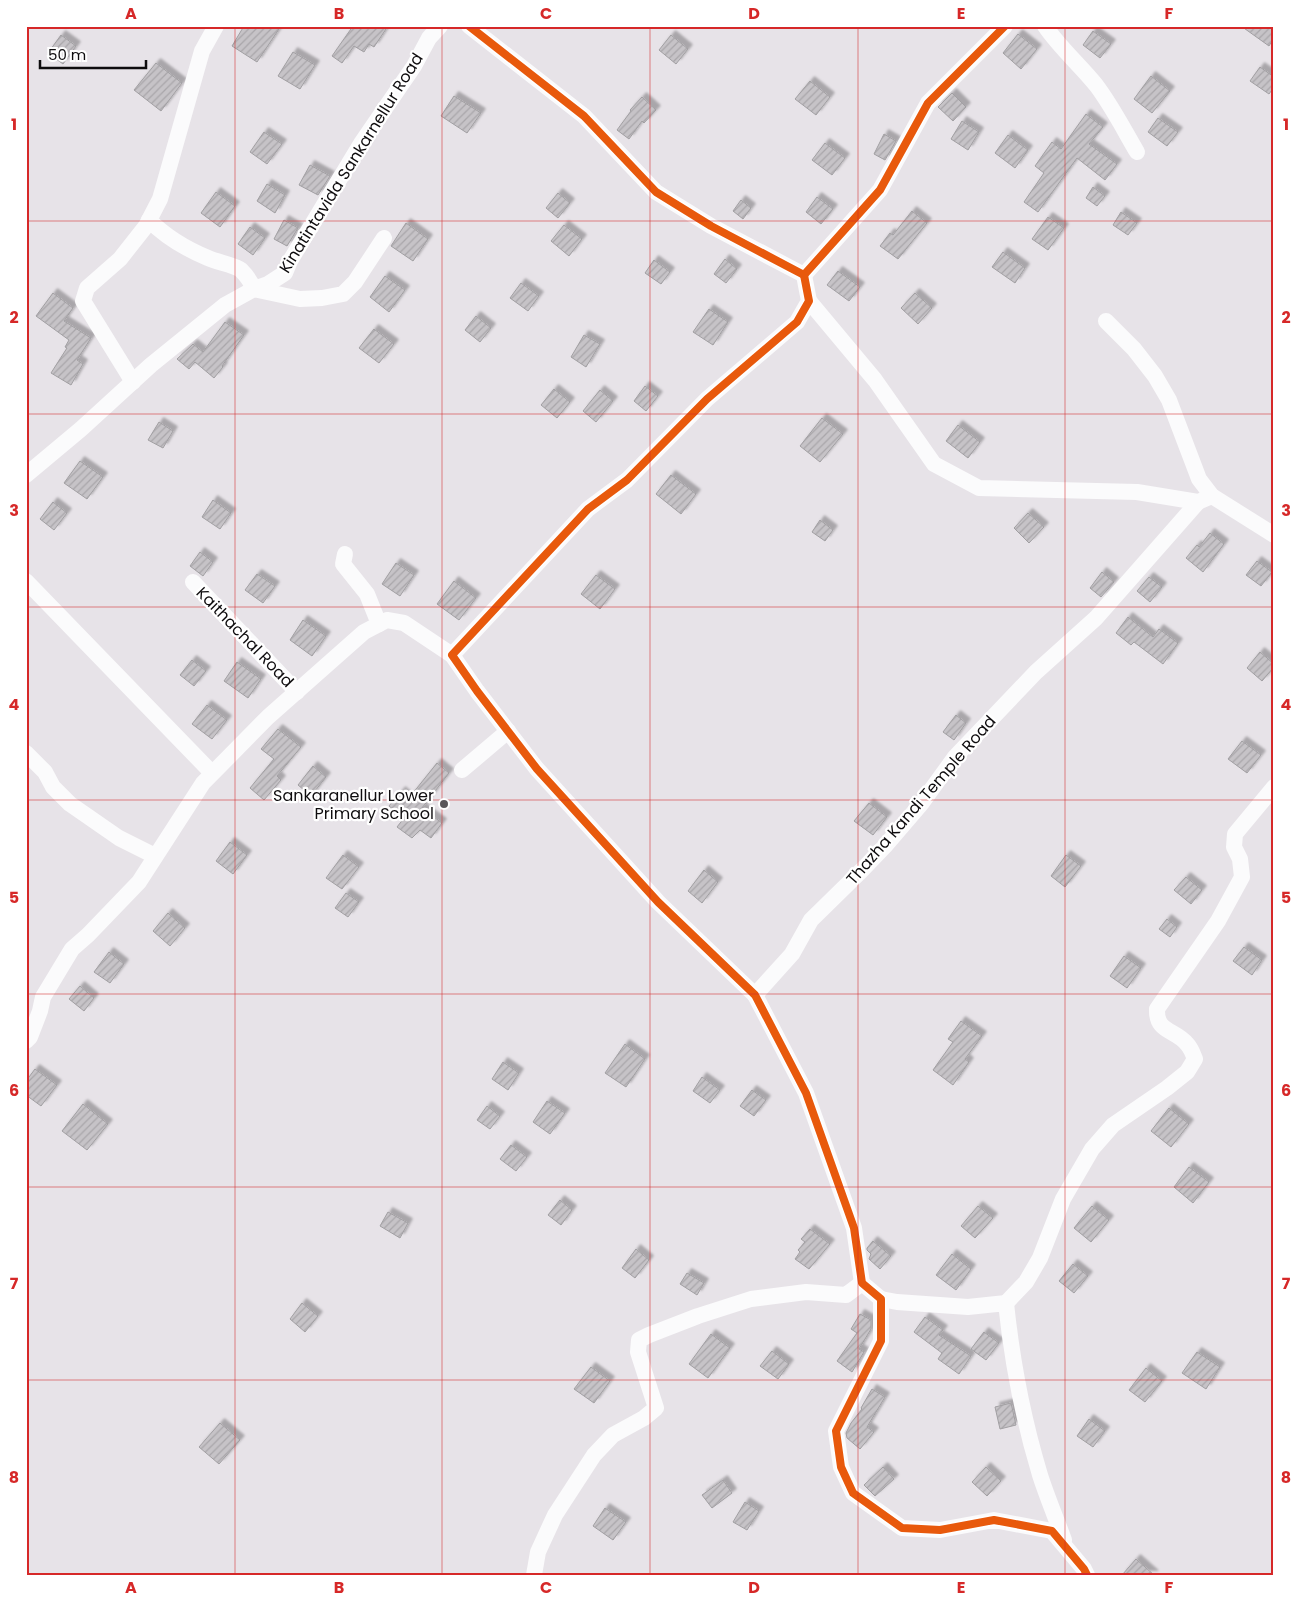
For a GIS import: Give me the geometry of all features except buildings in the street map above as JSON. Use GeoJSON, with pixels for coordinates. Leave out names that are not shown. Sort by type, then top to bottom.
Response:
{"type":"FeatureCollection","features":[{"type":"Feature","properties":{"kind":"street"},"geometry":{"type":"LineString","coordinates":[[133,382],[83,300],[87,288],[120,259],[146,226],[160,198],[202,52],[216,26]]}},
{"type":"Feature","properties":{"kind":"street","name":"Kinatintavida Sankarnellur Road"},"geometry":{"type":"LineString","coordinates":[[254,289],[268,284],[285,273],[290,261],[362,142],[414,66],[429,38],[440,26]]}},
{"type":"Feature","properties":{"kind":"street"},"geometry":{"type":"LineString","coordinates":[[469,26],[584,116],[656,192],[711,226],[804,275],[810,301],[875,380],[934,464],[979,488],[1137,492],[1205,499],[1274,535]]}},
{"type":"Feature","properties":{"kind":"street"},"geometry":{"type":"LineString","coordinates":[[804,275],[880,190],[928,103],[1005,26]]}},
{"type":"Feature","properties":{"kind":"street"},"geometry":{"type":"LineString","coordinates":[[1045,26],[1052,37],[1096,85],[1126,131],[1137,152]]}},
{"type":"Feature","properties":{"kind":"street"},"geometry":{"type":"LineString","coordinates":[[26,475],[81,429],[151,365],[225,305],[254,289],[251,282],[240,269],[208,258],[181,244],[162,232],[149,220]]}},
{"type":"Feature","properties":{"kind":"street","name":"Kinatintavida Sankarnellur Road"},"geometry":{"type":"LineString","coordinates":[[254,289],[300,299],[322,298],[343,294],[355,282],[384,238]]}},
{"type":"Feature","properties":{"kind":"street"},"geometry":{"type":"LineString","coordinates":[[452,655],[588,508],[627,480],[707,399],[797,322],[810,301]]}},
{"type":"Feature","properties":{"kind":"street"},"geometry":{"type":"LineString","coordinates":[[1106,321],[1134,349],[1155,376],[1169,400],[1205,499]]}},
{"type":"Feature","properties":{"kind":"street","name":"Thazha Kandi Temple Road"},"geometry":{"type":"LineString","coordinates":[[755,995],[792,954],[811,920],[885,846],[921,804],[955,756],[1036,672],[1096,618],[1205,499]]}},
{"type":"Feature","properties":{"kind":"street"},"geometry":{"type":"LineString","coordinates":[[345,554],[343,564],[367,594],[379,624]]}},
{"type":"Feature","properties":{"kind":"street"},"geometry":{"type":"LineString","coordinates":[[26,582],[212,773]]}},
{"type":"Feature","properties":{"kind":"street","name":"Kaithachal Road"},"geometry":{"type":"LineString","coordinates":[[193,582],[297,692]]}},
{"type":"Feature","properties":{"kind":"street"},"geometry":{"type":"LineString","coordinates":[[26,1041],[30,1036],[43,997],[72,949],[139,882],[203,783],[212,773],[268,717],[364,632],[387,620],[404,623],[452,655],[537,769],[658,902],[755,995],[806,1093],[854,1228],[862,1282],[881,1299],[897,1302],[968,1307],[1006,1303],[1026,1282],[1040,1258],[1063,1199],[1092,1149],[1113,1124],[1167,1088],[1187,1072],[1195,1059],[1187,1044],[1163,1027],[1157,1019],[1158,1009],[1218,921],[1242,877],[1240,859],[1234,847],[1235,834],[1274,787]]}},
{"type":"Feature","properties":{"kind":"street"},"geometry":{"type":"LineString","coordinates":[[462,770],[508,731]]}},
{"type":"Feature","properties":{"kind":"street"},"geometry":{"type":"LineString","coordinates":[[26,753],[45,772],[52,787],[70,804],[118,838],[155,856]]}},
{"type":"Feature","properties":{"kind":"street"},"geometry":{"type":"LineString","coordinates":[[534,1575],[538,1552],[555,1515],[594,1455],[613,1435],[644,1418],[656,1408],[638,1352],[640,1340],[698,1316],[751,1299],[806,1292],[846,1295],[862,1282]]}},
{"type":"Feature","properties":{"kind":"street"},"geometry":{"type":"LineString","coordinates":[[881,1299],[881,1341],[836,1431],[841,1467],[853,1493],[902,1528],[940,1530],[994,1520],[1052,1531],[1087,1575]]}},
{"type":"Feature","properties":{"kind":"street"},"geometry":{"type":"LineString","coordinates":[[1006,1303],[1010,1340],[1023,1406],[1040,1475],[1067,1549]]}},
{"type":"Feature","properties":{"kind":"cycle path"},"geometry":{"type":"LineString","coordinates":[[469,26],[584,116],[656,192],[711,226],[804,275],[880,190],[928,103],[1005,26]]}},
{"type":"Feature","properties":{"kind":"cycle path"},"geometry":{"type":"LineString","coordinates":[[804,275],[809,301],[797,322],[707,399],[627,480],[588,509],[452,655],[537,769],[658,902],[755,995],[806,1093],[854,1228],[862,1283],[881,1299],[881,1341],[836,1431],[841,1467],[853,1493],[902,1528],[940,1530],[994,1520],[1052,1531],[1087,1575]]}},
{"type":"Feature","properties":{"kind":"place","name":"Sankaranellur Lower Primary School"},"geometry":{"type":"Point","coordinates":[444,804]}}]}
